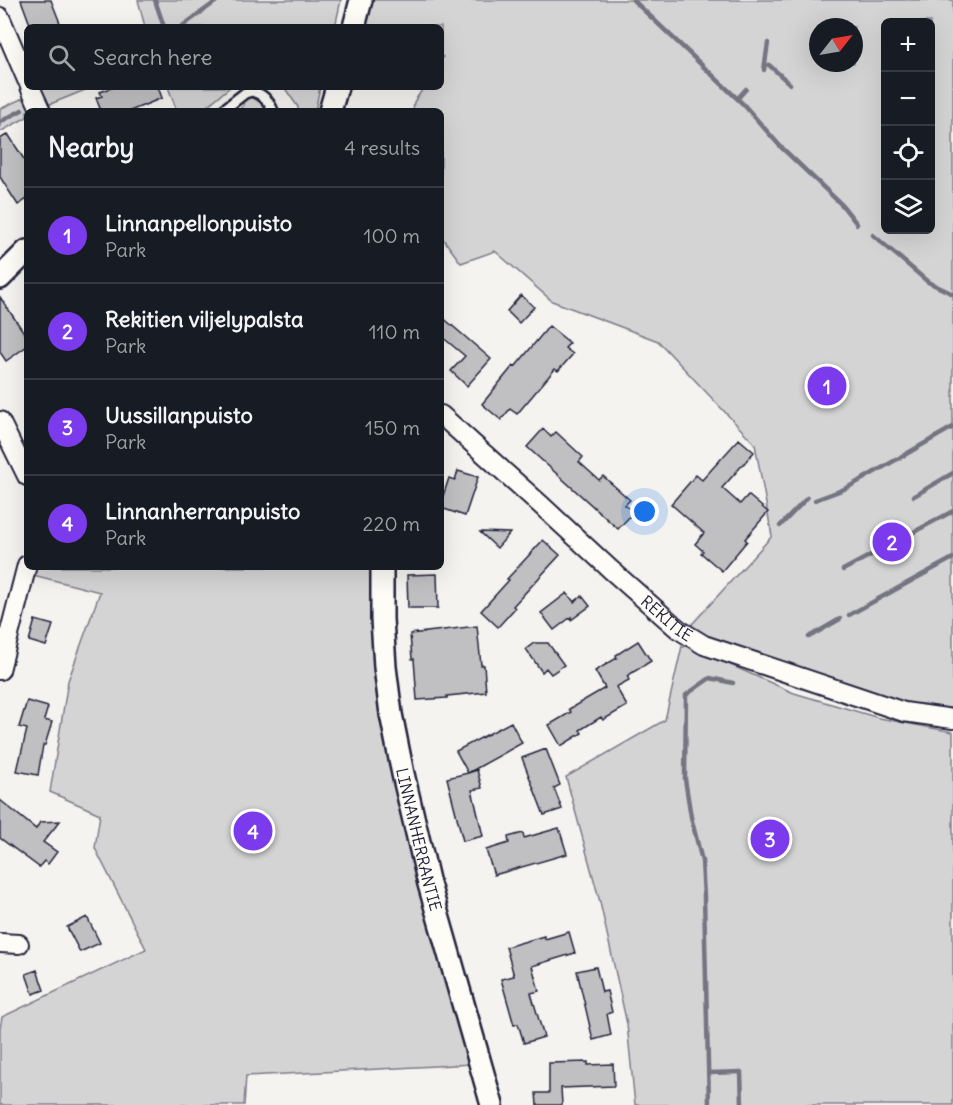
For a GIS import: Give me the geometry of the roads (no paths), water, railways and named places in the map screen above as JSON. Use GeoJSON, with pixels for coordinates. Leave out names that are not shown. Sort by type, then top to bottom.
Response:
{"type":"FeatureCollection","features":[{"type":"Feature","properties":{"kind":"street"},"geometry":{"type":"LineString","coordinates":[[355,24],[360,0]]}},
{"type":"Feature","properties":{"kind":"street"},"geometry":{"type":"LineString","coordinates":[[0,17],[5,45],[24,75]]}},
{"type":"Feature","properties":{"kind":"street"},"geometry":{"type":"LineString","coordinates":[[31,90],[40,108]]}},
{"type":"Feature","properties":{"kind":"street"},"geometry":{"type":"LineString","coordinates":[[331,108],[336,90]]}},
{"type":"Feature","properties":{"kind":"street"},"geometry":{"type":"LineString","coordinates":[[0,278],[24,254]]}},
{"type":"Feature","properties":{"kind":"street","name":"REKITIE"},"geometry":{"type":"LineString","coordinates":[[444,418],[610,569],[690,637],[704,645],[904,712],[953,719]]}},
{"type":"Feature","properties":{"kind":"street"},"geometry":{"type":"LineString","coordinates":[[0,421],[24,470]]}},
{"type":"Feature","properties":{"kind":"street"},"geometry":{"type":"LineString","coordinates":[[0,670],[7,609],[25,570]]}},
{"type":"Feature","properties":{"kind":"street","name":"LINNANHERRANTIE"},"geometry":{"type":"LineString","coordinates":[[382,570],[381,619],[395,734],[429,884],[492,1105]]}},
{"type":"Feature","properties":{"kind":"street"},"geometry":{"type":"LineString","coordinates":[[0,944],[19,944]]}},
{"type":"Feature","properties":{"kind":"lane"},"geometry":{"type":"LineString","coordinates":[[226,108],[245,93],[252,91],[264,96],[272,108]]}},
{"type":"Feature","properties":{"kind":"waterway"},"geometry":{"type":"LineString","coordinates":[[155,0],[163,24]]}},
{"type":"Feature","properties":{"kind":"waterway"},"geometry":{"type":"LineString","coordinates":[[185,24],[218,0]]}},
{"type":"Feature","properties":{"kind":"waterway"},"geometry":{"type":"LineString","coordinates":[[633,0],[744,105],[780,146],[842,205],[857,224]]}},
{"type":"Feature","properties":{"kind":"waterway"},"geometry":{"type":"LineString","coordinates":[[764,70],[768,43]]}},
{"type":"Feature","properties":{"kind":"waterway"},"geometry":{"type":"LineString","coordinates":[[769,65],[790,84]]}},
{"type":"Feature","properties":{"kind":"waterway"},"geometry":{"type":"LineString","coordinates":[[738,98],[746,89]]}},
{"type":"Feature","properties":{"kind":"waterway"},"geometry":{"type":"LineString","coordinates":[[0,122],[22,110]]}},
{"type":"Feature","properties":{"kind":"waterway"},"geometry":{"type":"LineString","coordinates":[[873,235],[928,282],[953,294]]}},
{"type":"Feature","properties":{"kind":"waterway"},"geometry":{"type":"LineString","coordinates":[[815,500],[854,484],[953,427]]}},
{"type":"Feature","properties":{"kind":"waterway"},"geometry":{"type":"LineString","coordinates":[[914,496],[953,473]]}},
{"type":"Feature","properties":{"kind":"waterway"},"geometry":{"type":"LineString","coordinates":[[780,526],[807,498]]}},
{"type":"Feature","properties":{"kind":"waterway"},"geometry":{"type":"LineString","coordinates":[[843,570],[953,511]]}},
{"type":"Feature","properties":{"kind":"waterway"},"geometry":{"type":"LineString","coordinates":[[849,615],[953,558]]}},
{"type":"Feature","properties":{"kind":"waterway"},"geometry":{"type":"LineString","coordinates":[[809,637],[840,619]]}},
{"type":"Feature","properties":{"kind":"waterway"},"geometry":{"type":"LineString","coordinates":[[709,1105],[702,861],[691,817],[685,779],[686,695],[710,678],[733,683]]}},
{"type":"Feature","properties":{"kind":"waterway"},"geometry":{"type":"LineString","coordinates":[[708,1073],[741,1072],[742,1105]]}},
{"type":"Feature","properties":{"kind":"place","name":"Linnanpellonpuisto"},"geometry":{"type":"Point","coordinates":[827,386]}},
{"type":"Feature","properties":{"kind":"place","name":"Rekitien viljelypalsta"},"geometry":{"type":"Point","coordinates":[892,542]}},
{"type":"Feature","properties":{"kind":"place","name":"Linnanherranpuisto"},"geometry":{"type":"Point","coordinates":[253,831]}},
{"type":"Feature","properties":{"kind":"place","name":"Uussillanpuisto"},"geometry":{"type":"Point","coordinates":[770,839]}}]}
